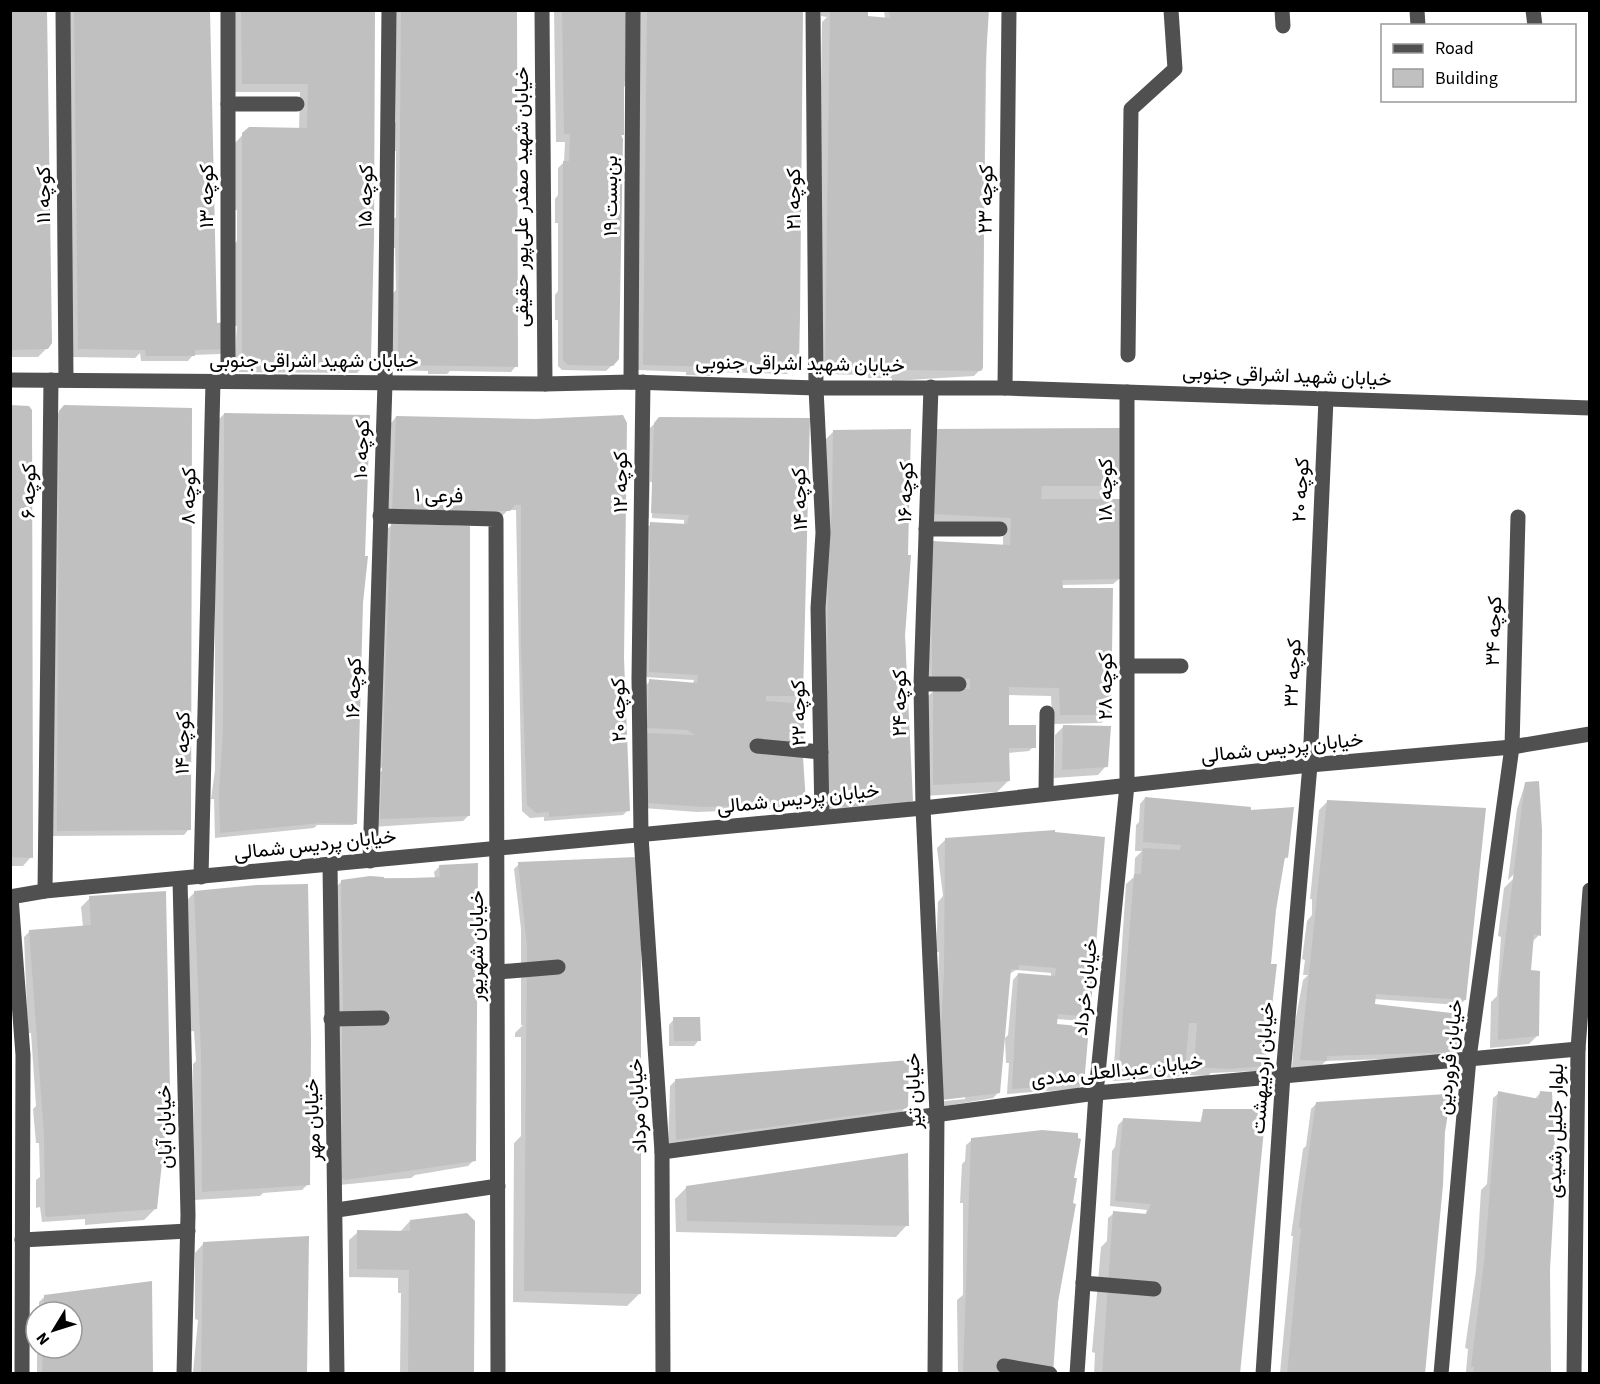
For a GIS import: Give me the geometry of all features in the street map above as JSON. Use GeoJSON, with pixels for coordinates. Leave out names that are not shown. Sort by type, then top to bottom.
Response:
{"type":"FeatureCollection","features":[{"type":"Feature","properties":{"kind":"street","name":"کوچه ۱۱"},"geometry":{"type":"LineString","coordinates":[[59,380],[63,10]]}},
{"type":"Feature","properties":{"kind":"street","name":"کوچه ۱۳"},"geometry":{"type":"LineString","coordinates":[[221,381],[228,10]]}},
{"type":"Feature","properties":{"kind":"street","name":"کوچه ۱۵"},"geometry":{"type":"LineString","coordinates":[[385,383],[389,10]]}},
{"type":"Feature","properties":{"kind":"street","name":"خیابان شهید صفدر علی‌پور حقیقی"},"geometry":{"type":"LineString","coordinates":[[542,10],[545,384]]}},
{"type":"Feature","properties":{"kind":"street","name":"بن‌بست ۱۹"},"geometry":{"type":"LineString","coordinates":[[633,10],[637,382]]}},
{"type":"Feature","properties":{"kind":"street","name":"کوچه ۲۱"},"geometry":{"type":"LineString","coordinates":[[813,10],[816,388]]}},
{"type":"Feature","properties":{"kind":"street","name":"کوچه ۲۳"},"geometry":{"type":"LineString","coordinates":[[1005,388],[1009,10]]}},
{"type":"Feature","properties":{"kind":"street"},"geometry":{"type":"LineString","coordinates":[[1128,356],[1131,109],[1174,69],[1171,10]]}},
{"type":"Feature","properties":{"kind":"street"},"geometry":{"type":"LineString","coordinates":[[228,104],[297,104]]}},
{"type":"Feature","properties":{"kind":"street","name":"خیابان شهید اشراقی جنوبی"},"geometry":{"type":"LineString","coordinates":[[10,380],[545,384],[637,382],[816,388],[1005,388],[1590,408]]}},
{"type":"Feature","properties":{"kind":"street","name":"کوچه ۶"},"geometry":{"type":"LineString","coordinates":[[45,891],[49,603],[59,380]]}},
{"type":"Feature","properties":{"kind":"street","name":"کوچه ۸"},"geometry":{"type":"LineString","coordinates":[[208,611],[221,381]]}},
{"type":"Feature","properties":{"kind":"street","name":"کوچه ۱۲"},"geometry":{"type":"LineString","coordinates":[[637,382],[642,583]]}},
{"type":"Feature","properties":{"kind":"street","name":"کوچه ۱۰"},"geometry":{"type":"LineString","coordinates":[[380,516],[385,383]]}},
{"type":"Feature","properties":{"kind":"street","name":"کوچه ۱۶"},"geometry":{"type":"LineString","coordinates":[[922,598],[931,387]]}},
{"type":"Feature","properties":{"kind":"street","name":"کوچه ۱۴"},"geometry":{"type":"LineString","coordinates":[[816,388],[823,533],[818,608]]}},
{"type":"Feature","properties":{"kind":"street","name":"کوچه ۱۸"},"geometry":{"type":"LineString","coordinates":[[1127,392],[1127,588]]}},
{"type":"Feature","properties":{"kind":"street","name":"کوچه ۲۰"},"geometry":{"type":"LineString","coordinates":[[1318,583],[1326,399]]}},
{"type":"Feature","properties":{"kind":"street","name":"فرعی ۱"},"geometry":{"type":"LineString","coordinates":[[380,516],[496,519]]}},
{"type":"Feature","properties":{"kind":"street","name":"کوچه ۱۶"},"geometry":{"type":"LineString","coordinates":[[370,861],[380,516]]}},
{"type":"Feature","properties":{"kind":"street","name":"کوچه ۳۴"},"geometry":{"type":"LineString","coordinates":[[1512,747],[1518,517]]}},
{"type":"Feature","properties":{"kind":"street","name":"خیابان شهریور"},"geometry":{"type":"LineString","coordinates":[[496,519],[499,847],[498,1374]]}},
{"type":"Feature","properties":{"kind":"street"},"geometry":{"type":"LineString","coordinates":[[926,530],[1000,529]]}},
{"type":"Feature","properties":{"kind":"street","name":"کوچه ۲۰"},"geometry":{"type":"LineString","coordinates":[[641,836],[639,678],[642,583]]}},
{"type":"Feature","properties":{"kind":"street","name":"کوچه ۳۲"},"geometry":{"type":"LineString","coordinates":[[1310,765],[1318,583]]}},
{"type":"Feature","properties":{"kind":"street","name":"کوچه ۲۸"},"geometry":{"type":"LineString","coordinates":[[1127,588],[1127,785]]}},
{"type":"Feature","properties":{"kind":"street","name":"کوچه ۲۴"},"geometry":{"type":"LineString","coordinates":[[922,598],[923,808]]}},
{"type":"Feature","properties":{"kind":"street","name":"کوچه ۲۲"},"geometry":{"type":"LineString","coordinates":[[818,608],[822,817]]}},
{"type":"Feature","properties":{"kind":"street","name":"کوچه ۱۴"},"geometry":{"type":"LineString","coordinates":[[201,877],[208,611]]}},
{"type":"Feature","properties":{"kind":"street"},"geometry":{"type":"LineString","coordinates":[[1127,666],[1181,666]]}},
{"type":"Feature","properties":{"kind":"street"},"geometry":{"type":"LineString","coordinates":[[921,684],[959,684]]}},
{"type":"Feature","properties":{"kind":"street"},"geometry":{"type":"LineString","coordinates":[[1046,793],[1047,713]]}},
{"type":"Feature","properties":{"kind":"street","name":"خیابان پردیس شمالی"},"geometry":{"type":"LineString","coordinates":[[11,897],[45,891],[923,808],[1310,765],[1512,747],[1590,734]]}},
{"type":"Feature","properties":{"kind":"street"},"geometry":{"type":"LineString","coordinates":[[757,746],[820,752]]}},
{"type":"Feature","properties":{"kind":"street","name":"خیابان فروردین"},"geometry":{"type":"LineString","coordinates":[[1441,1374],[1469,1058],[1512,747]]}},
{"type":"Feature","properties":{"kind":"street","name":"خیابان اردیبهشت"},"geometry":{"type":"LineString","coordinates":[[1263,1374],[1283,1075],[1310,765]]}},
{"type":"Feature","properties":{"kind":"street","name":"خیابان خرداد"},"geometry":{"type":"LineString","coordinates":[[1077,1374],[1096,1093],[1127,785]]}},
{"type":"Feature","properties":{"kind":"street","name":"خیابان تیر"},"geometry":{"type":"LineString","coordinates":[[923,808],[937,1114],[935,1374]]}},
{"type":"Feature","properties":{"kind":"street","name":"خیابان مرداد"},"geometry":{"type":"LineString","coordinates":[[641,836],[662,1152],[663,1374]]}},
{"type":"Feature","properties":{"kind":"street","name":"خیابان مهر"},"geometry":{"type":"LineString","coordinates":[[330,865],[331,1019],[337,1210],[337,1374]]}},
{"type":"Feature","properties":{"kind":"street","name":"خیابان آبان"},"geometry":{"type":"LineString","coordinates":[[180,879],[188,1231],[184,1374]]}},
{"type":"Feature","properties":{"kind":"street","name":"بلوار جلیل رشیدی"},"geometry":{"type":"LineString","coordinates":[[1574,1374],[1578,1049],[1590,890]]}},
{"type":"Feature","properties":{"kind":"street"},"geometry":{"type":"LineString","coordinates":[[11,897],[23,1055],[22,1374]]}},
{"type":"Feature","properties":{"kind":"street"},"geometry":{"type":"LineString","coordinates":[[498,972],[558,967]]}},
{"type":"Feature","properties":{"kind":"street"},"geometry":{"type":"LineString","coordinates":[[331,1019],[382,1018]]}},
{"type":"Feature","properties":{"kind":"street","name":"خیابان عبدالعلی مددی"},"geometry":{"type":"LineString","coordinates":[[662,1152],[1096,1093],[1578,1049]]}},
{"type":"Feature","properties":{"kind":"street"},"geometry":{"type":"LineString","coordinates":[[337,1210],[498,1186]]}},
{"type":"Feature","properties":{"kind":"street"},"geometry":{"type":"LineString","coordinates":[[22,1240],[188,1231]]}},
{"type":"Feature","properties":{"kind":"street"},"geometry":{"type":"LineString","coordinates":[[1083,1283],[1154,1290]]}},
{"type":"Feature","properties":{"kind":"street"},"geometry":{"type":"LineString","coordinates":[[1004,1366],[1050,1374]]}},
{"type":"Feature","properties":{"kind":"building"},"geometry":{"type":"Polygon","coordinates":[[[10,10],[47,10],[52,343],[48,349],[10,350],[10,10]]]}},
{"type":"Feature","properties":{"kind":"building"},"geometry":{"type":"Polygon","coordinates":[[[74,10],[210,10],[217,323],[227,322],[227,349],[195,350],[195,356],[146,356],[145,350],[78,349],[74,10]]]}},
{"type":"Feature","properties":{"kind":"building"},"geometry":{"type":"Polygon","coordinates":[[[241,10],[375,10],[374,237],[371,360],[367,364],[245,364],[242,360],[242,133],[249,127],[307,128],[308,84],[242,84],[241,10]]]}},
{"type":"Feature","properties":{"kind":"building"},"geometry":{"type":"Polygon","coordinates":[[[401,10],[517,10],[518,367],[398,365],[401,10]]]}},
{"type":"Feature","properties":{"kind":"building"},"geometry":{"type":"Polygon","coordinates":[[[562,10],[632,10],[632,81],[624,81],[624,135],[621,135],[623,139],[619,359],[613,366],[568,365],[563,360],[563,161],[569,161],[570,134],[564,134],[562,10]]]}},
{"type":"Feature","properties":{"kind":"building"},"geometry":{"type":"Polygon","coordinates":[[[647,10],[803,10],[799,365],[794,369],[643,365],[647,10]]]}},
{"type":"Feature","properties":{"kind":"building"},"geometry":{"type":"Polygon","coordinates":[[[830,10],[868,10],[868,16],[890,18],[889,10],[989,10],[985,72],[983,368],[981,371],[829,369],[825,365],[830,10]]]}},
{"type":"Feature","properties":{"kind":"building"},"geometry":{"type":"Polygon","coordinates":[[[10,405],[29,406],[32,410],[33,858],[10,857],[10,405]]]}},
{"type":"Feature","properties":{"kind":"building"},"geometry":{"type":"Polygon","coordinates":[[[64,405],[192,408],[191,830],[57,831],[59,411],[64,405]]]}},
{"type":"Feature","properties":{"kind":"building"},"geometry":{"type":"Polygon","coordinates":[[[224,413],[370,415],[365,556],[368,556],[363,603],[357,824],[321,823],[220,833],[219,791],[223,731],[224,413]]]}},
{"type":"Feature","properties":{"kind":"building"},"geometry":{"type":"Polygon","coordinates":[[[623,415],[627,423],[624,658],[630,811],[549,817],[549,812],[536,813],[527,805],[521,646],[521,505],[515,505],[510,511],[392,511],[396,416],[536,419],[623,415]]]}},
{"type":"Feature","properties":{"kind":"building"},"geometry":{"type":"Polygon","coordinates":[[[659,417],[810,418],[803,696],[766,696],[766,701],[805,704],[803,746],[750,742],[750,749],[803,757],[806,803],[703,807],[648,803],[647,733],[695,735],[687,730],[647,728],[649,679],[697,683],[698,675],[649,672],[650,522],[687,524],[689,515],[651,513],[654,423],[659,417]]]}},
{"type":"Feature","properties":{"kind":"building"},"geometry":{"type":"Polygon","coordinates":[[[1122,428],[1120,486],[1042,486],[1041,499],[1120,499],[1120,579],[1062,580],[1063,588],[1113,588],[1111,715],[1060,715],[1059,688],[1009,687],[1009,725],[1036,725],[1036,748],[1009,748],[1010,781],[933,785],[933,689],[970,689],[970,679],[932,679],[932,541],[1010,545],[1011,518],[932,514],[933,429],[1122,428]]]}},
{"type":"Feature","properties":{"kind":"building"},"geometry":{"type":"Polygon","coordinates":[[[911,429],[908,555],[911,555],[905,636],[913,801],[830,808],[827,733],[828,550],[832,510],[833,430],[911,429]]]}},
{"type":"Feature","properties":{"kind":"building"},"geometry":{"type":"Polygon","coordinates":[[[391,523],[470,526],[470,816],[380,819],[391,523]]]}},
{"type":"Feature","properties":{"kind":"building"},"geometry":{"type":"Polygon","coordinates":[[[1063,725],[1111,726],[1108,767],[1062,770],[1063,725]]]}},
{"type":"Feature","properties":{"kind":"building"},"geometry":{"type":"Polygon","coordinates":[[[1539,781],[1542,830],[1541,936],[1534,934],[1531,970],[1540,971],[1539,1036],[1498,1040],[1499,991],[1525,782],[1539,781]]]}},
{"type":"Feature","properties":{"kind":"building"},"geometry":{"type":"Polygon","coordinates":[[[1145,797],[1251,807],[1251,810],[1294,807],[1288,858],[1285,857],[1276,910],[1271,964],[1277,964],[1265,1066],[1231,1069],[1194,1067],[1197,1023],[1189,1023],[1185,1072],[1118,1076],[1134,874],[1141,874],[1143,848],[1180,850],[1181,845],[1143,842],[1145,797]]]}},
{"type":"Feature","properties":{"kind":"building"},"geometry":{"type":"Polygon","coordinates":[[[1327,800],[1486,808],[1466,1000],[1376,994],[1375,1004],[1460,1014],[1457,1052],[1327,1056],[1327,1061],[1300,1060],[1327,800]]]}},
{"type":"Feature","properties":{"kind":"building"},"geometry":{"type":"Polygon","coordinates":[[[1055,830],[1055,832],[1105,837],[1090,1017],[1058,1014],[1057,1024],[1089,1027],[1084,1084],[1012,1089],[1018,973],[1055,976],[1056,968],[1019,965],[1018,970],[1011,969],[1000,1093],[942,1100],[940,1046],[944,970],[945,838],[1055,830]]]}},
{"type":"Feature","properties":{"kind":"building"},"geometry":{"type":"Polygon","coordinates":[[[637,857],[641,900],[641,1294],[524,1291],[527,946],[518,862],[637,857]]]}},
{"type":"Feature","properties":{"kind":"building"},"geometry":{"type":"Polygon","coordinates":[[[478,863],[476,1161],[345,1180],[342,1178],[342,1020],[390,1020],[390,1012],[343,1012],[341,880],[370,876],[384,877],[384,879],[440,877],[439,865],[478,863]]]}},
{"type":"Feature","properties":{"kind":"building"},"geometry":{"type":"Polygon","coordinates":[[[308,884],[311,1039],[310,1185],[202,1192],[201,1054],[194,891],[257,885],[308,884]]]}},
{"type":"Feature","properties":{"kind":"building"},"geometry":{"type":"Polygon","coordinates":[[[166,891],[170,1089],[157,1209],[48,1217],[45,1215],[44,1135],[29,930],[91,925],[89,896],[166,891]]]}},
{"type":"Feature","properties":{"kind":"building"},"geometry":{"type":"Polygon","coordinates":[[[673,1017],[700,1017],[701,1041],[674,1041],[673,1017]]]}},
{"type":"Feature","properties":{"kind":"building"},"geometry":{"type":"Polygon","coordinates":[[[909,1060],[908,1108],[676,1140],[675,1079],[909,1060]]]}},
{"type":"Feature","properties":{"kind":"building"},"geometry":{"type":"Polygon","coordinates":[[[1498,1091],[1539,1099],[1540,1091],[1552,1092],[1556,1166],[1550,1269],[1551,1374],[1473,1374],[1474,1367],[1471,1367],[1484,1262],[1498,1091]]]}},
{"type":"Feature","properties":{"kind":"building"},"geometry":{"type":"Polygon","coordinates":[[[1447,1094],[1450,1101],[1445,1132],[1443,1185],[1425,1374],[1287,1374],[1301,1228],[1299,1227],[1316,1102],[1447,1094]]]}},
{"type":"Feature","properties":{"kind":"building"},"geometry":{"type":"Polygon","coordinates":[[[1203,1109],[1266,1109],[1240,1374],[1102,1374],[1113,1211],[1147,1214],[1151,1204],[1115,1201],[1123,1118],[1202,1122],[1203,1109]]]}},
{"type":"Feature","properties":{"kind":"building"},"geometry":{"type":"Polygon","coordinates":[[[1042,1130],[1078,1133],[1078,1138],[1081,1139],[1074,1178],[1077,1178],[1073,1203],[1076,1204],[1058,1302],[1053,1374],[963,1374],[971,1138],[1042,1130]]]}},
{"type":"Feature","properties":{"kind":"building"},"geometry":{"type":"Polygon","coordinates":[[[908,1153],[909,1226],[687,1221],[686,1186],[908,1153]]]}},
{"type":"Feature","properties":{"kind":"building"},"geometry":{"type":"Polygon","coordinates":[[[467,1213],[475,1221],[474,1374],[408,1374],[409,1270],[357,1269],[357,1230],[410,1231],[410,1220],[467,1213]]]}},
{"type":"Feature","properties":{"kind":"building"},"geometry":{"type":"Polygon","coordinates":[[[309,1236],[307,1374],[201,1374],[203,1242],[309,1236]]]}},
{"type":"Feature","properties":{"kind":"building"},"geometry":{"type":"Polygon","coordinates":[[[152,1281],[153,1374],[42,1374],[43,1360],[84,1360],[84,1300],[44,1300],[44,1295],[152,1281]]]}}]}
